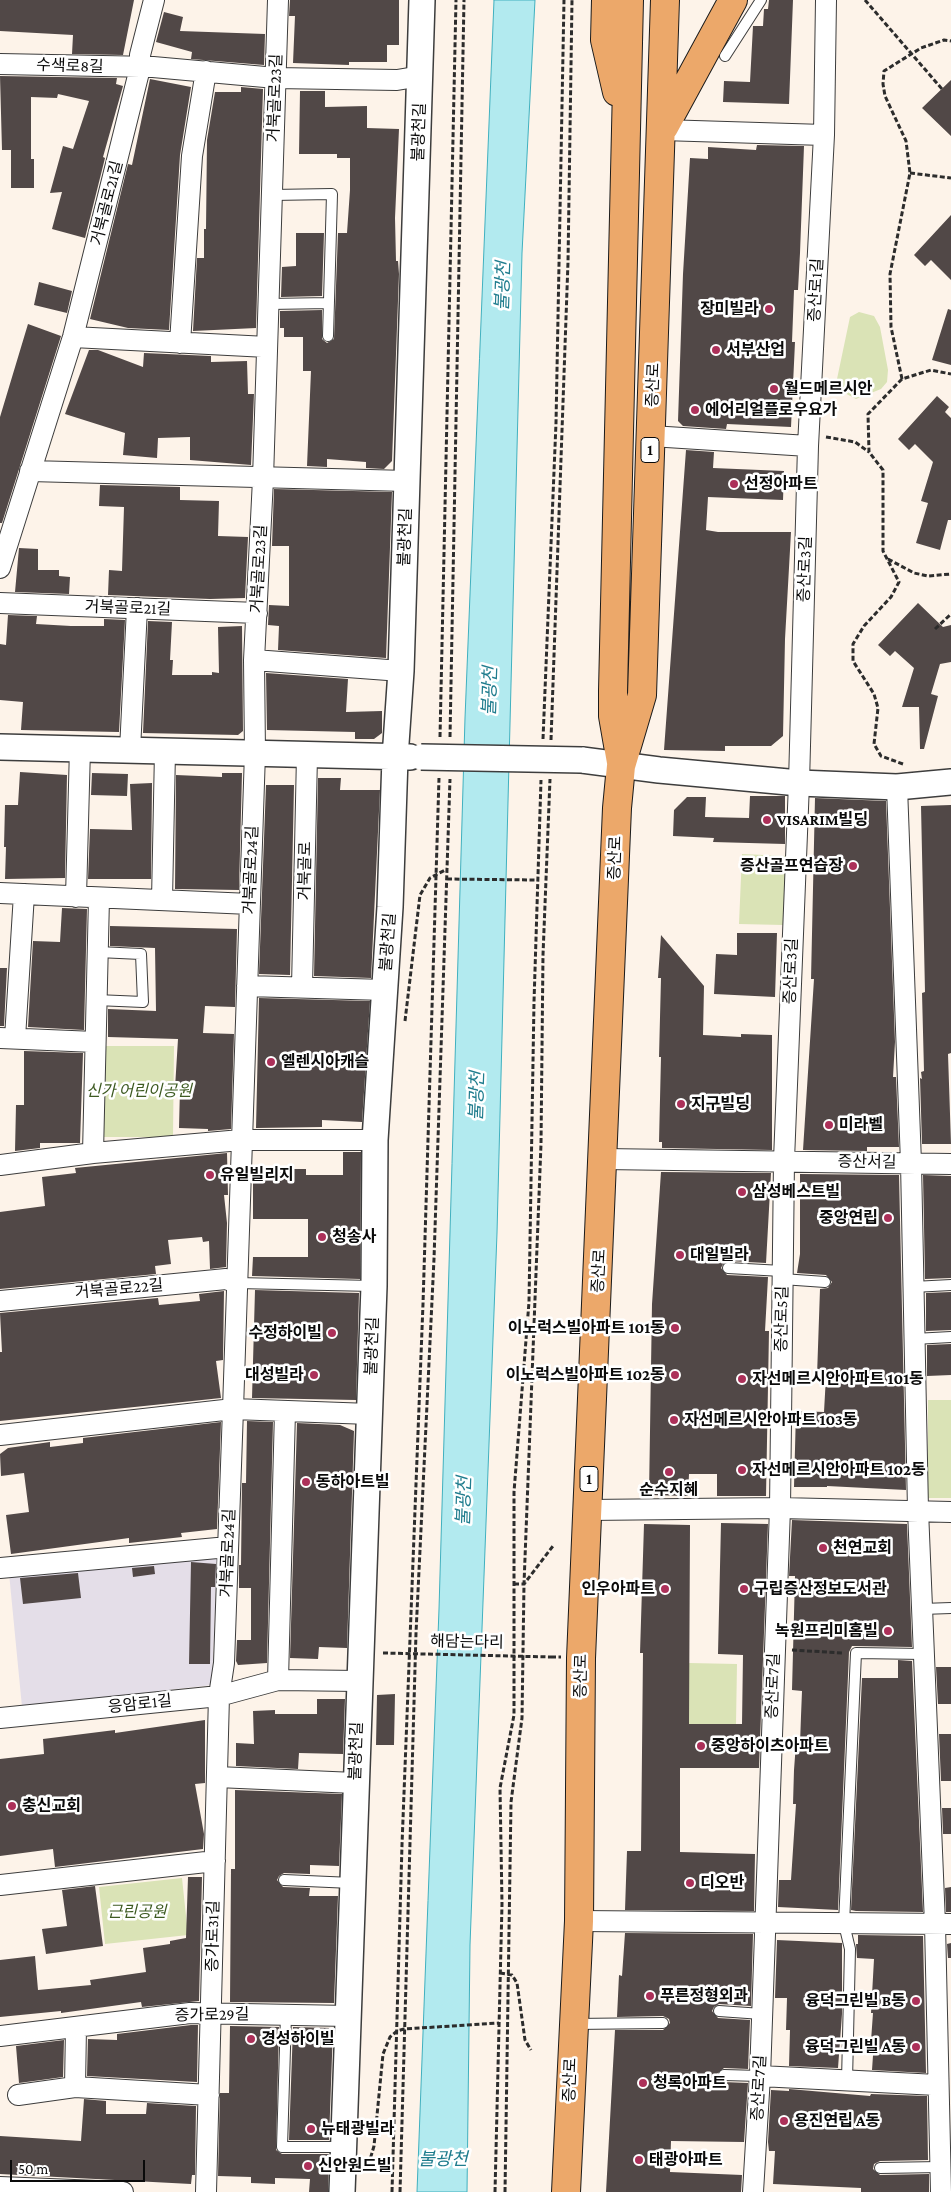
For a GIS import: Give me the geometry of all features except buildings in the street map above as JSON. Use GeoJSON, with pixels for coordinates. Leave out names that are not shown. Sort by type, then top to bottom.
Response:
{"type":"FeatureCollection","features":[{"type":"Feature","properties":{"kind":"main road"},"geometry":{"type":"LineString","coordinates":[[606,0],[604,40],[626,129]]}},
{"type":"Feature","properties":{"kind":"main road","name":"증산로"},"geometry":{"type":"LineString","coordinates":[[621,766],[613,716],[613,691],[629,0]]}},
{"type":"Feature","properties":{"kind":"main road","name":"증산로"},"geometry":{"type":"LineString","coordinates":[[566,2192],[579,1921],[581,1658],[604,1160],[617,808],[621,766],[642,695],[665,0]]}},
{"type":"Feature","properties":{"kind":"main road"},"geometry":{"type":"LineString","coordinates":[[662,130],[732,0]]}},
{"type":"Feature","properties":{"kind":"street","name":"거북골로21길"},"geometry":{"type":"LineString","coordinates":[[0,568],[73,337],[140,68],[140,55],[154,0]]}},
{"type":"Feature","properties":{"kind":"street","name":"거북골로23길"},"geometry":{"type":"LineString","coordinates":[[255,754],[254,660],[263,479],[278,0]]}},
{"type":"Feature","properties":{"kind":"street","name":"불광천길"},"geometry":{"type":"LineString","coordinates":[[342,2187],[355,1783],[370,1414],[374,1286],[375,1140],[390,907],[394,758],[400,671],[422,0]]}},
{"type":"Feature","properties":{"kind":"street","name":"증산로1길"},"geometry":{"type":"LineString","coordinates":[[809,441],[824,135],[826,0]]}},
{"type":"Feature","properties":{"kind":"street","name":"수색로8길"},"geometry":{"type":"LineString","coordinates":[[0,64],[140,68]]}},
{"type":"Feature","properties":{"kind":"street"},"geometry":{"type":"LineString","coordinates":[[140,68],[206,71],[276,78],[397,80],[421,76]]}},
{"type":"Feature","properties":{"kind":"street"},"geometry":{"type":"LineString","coordinates":[[180,343],[192,156],[206,71]]}},
{"type":"Feature","properties":{"kind":"street"},"geometry":{"type":"LineString","coordinates":[[662,130],[824,135]]}},
{"type":"Feature","properties":{"kind":"street"},"geometry":{"type":"LineString","coordinates":[[73,337],[267,347]]}},
{"type":"Feature","properties":{"kind":"street"},"geometry":{"type":"LineString","coordinates":[[651,436],[809,441]]}},
{"type":"Feature","properties":{"kind":"street","name":"증산로3길"},"geometry":{"type":"LineString","coordinates":[[784,1160],[799,783],[809,441]]}},
{"type":"Feature","properties":{"kind":"street"},"geometry":{"type":"LineString","coordinates":[[30,471],[263,479],[407,481]]}},
{"type":"Feature","properties":{"kind":"street","name":"거북골로21길"},"geometry":{"type":"LineString","coordinates":[[0,603],[257,613]]}},
{"type":"Feature","properties":{"kind":"street"},"geometry":{"type":"LineString","coordinates":[[130,750],[137,608]]}},
{"type":"Feature","properties":{"kind":"street"},"geometry":{"type":"LineString","coordinates":[[254,660],[400,671]]}},
{"type":"Feature","properties":{"kind":"street"},"geometry":{"type":"LineString","coordinates":[[0,747],[394,758],[582,760],[621,766],[799,783],[897,787],[951,782]]}},
{"type":"Feature","properties":{"kind":"street"},"geometry":{"type":"LineString","coordinates":[[76,897],[80,748]]}},
{"type":"Feature","properties":{"kind":"street"},"geometry":{"type":"LineString","coordinates":[[162,900],[166,751]]}},
{"type":"Feature","properties":{"kind":"street","name":"거북골로24길"},"geometry":{"type":"LineString","coordinates":[[219,1696],[224,1663],[255,754]]}},
{"type":"Feature","properties":{"kind":"street","name":"거북골로"},"geometry":{"type":"LineString","coordinates":[[302,988],[307,755]]}},
{"type":"Feature","properties":{"kind":"street"},"geometry":{"type":"LineString","coordinates":[[897,787],[911,1163],[918,1510],[922,1609],[943,1924],[944,2035],[937,2085],[943,2180]]}},
{"type":"Feature","properties":{"kind":"street"},"geometry":{"type":"LineString","coordinates":[[0,893],[250,904]]}},
{"type":"Feature","properties":{"kind":"street"},"geometry":{"type":"LineString","coordinates":[[24,894],[8,1038],[95,1042]]}},
{"type":"Feature","properties":{"kind":"street"},"geometry":{"type":"LineString","coordinates":[[93,1153],[100,898]]}},
{"type":"Feature","properties":{"kind":"street"},"geometry":{"type":"LineString","coordinates":[[247,986],[385,990]]}},
{"type":"Feature","properties":{"kind":"street"},"geometry":{"type":"LineString","coordinates":[[0,1165],[93,1153],[241,1140],[375,1140]]}},
{"type":"Feature","properties":{"kind":"street"},"geometry":{"type":"LineString","coordinates":[[604,1160],[784,1160]]}},
{"type":"Feature","properties":{"kind":"street","name":"증산서길"},"geometry":{"type":"LineString","coordinates":[[784,1160],[951,1164]]}},
{"type":"Feature","properties":{"kind":"street","name":"증산로5길"},"geometry":{"type":"LineString","coordinates":[[780,1508],[784,1160]]}},
{"type":"Feature","properties":{"kind":"street","name":"거북골로22길"},"geometry":{"type":"LineString","coordinates":[[0,1301],[226,1279],[237,1283]]}},
{"type":"Feature","properties":{"kind":"street"},"geometry":{"type":"LineString","coordinates":[[0,1434],[233,1409],[370,1414]]}},
{"type":"Feature","properties":{"kind":"street"},"geometry":{"type":"LineString","coordinates":[[278,1680],[285,1411]]}},
{"type":"Feature","properties":{"kind":"street"},"geometry":{"type":"LineString","coordinates":[[588,1510],[780,1508],[951,1512]]}},
{"type":"Feature","properties":{"kind":"street","name":"증산로7길"},"geometry":{"type":"LineString","coordinates":[[753,2192],[760,2076],[780,1508]]}},
{"type":"Feature","properties":{"kind":"street"},"geometry":{"type":"LineString","coordinates":[[0,1565],[228,1547]]}},
{"type":"Feature","properties":{"kind":"street","name":"응암로1길"},"geometry":{"type":"LineString","coordinates":[[0,1718],[219,1696],[278,1680],[359,1681]]}},
{"type":"Feature","properties":{"kind":"street","name":"증가로31길"},"geometry":{"type":"LineString","coordinates":[[206,2192],[219,1696]]}},
{"type":"Feature","properties":{"kind":"street"},"geometry":{"type":"LineString","coordinates":[[217,1777],[355,1783]]}},
{"type":"Feature","properties":{"kind":"street"},"geometry":{"type":"LineString","coordinates":[[0,1885],[215,1861]]}},
{"type":"Feature","properties":{"kind":"street"},"geometry":{"type":"LineString","coordinates":[[579,1921],[943,1924]]}},
{"type":"Feature","properties":{"kind":"street","name":"증가로29길"},"geometry":{"type":"LineString","coordinates":[[0,2036],[190,2013],[348,2016]]}},
{"type":"Feature","properties":{"kind":"street"},"geometry":{"type":"LineString","coordinates":[[75,2087],[76,2027]]}},
{"type":"Feature","properties":{"kind":"street"},"geometry":{"type":"LineString","coordinates":[[760,2076],[937,2085]]}},
{"type":"Feature","properties":{"kind":"street"},"geometry":{"type":"LineString","coordinates":[[18,2095],[75,2087],[209,2095]]}},
{"type":"Feature","properties":{"kind":"street"},"geometry":{"type":"LineString","coordinates":[[0,2187],[123,2192]]}},
{"type":"Feature","properties":{"kind":"lane"},"geometry":{"type":"LineString","coordinates":[[725,56],[761,0]]}},
{"type":"Feature","properties":{"kind":"lane"},"geometry":{"type":"LineString","coordinates":[[272,195],[332,194],[328,336]]}},
{"type":"Feature","properties":{"kind":"lane"},"geometry":{"type":"LineString","coordinates":[[268,304],[329,303]]}},
{"type":"Feature","properties":{"kind":"lane"},"geometry":{"type":"LineString","coordinates":[[96,1000],[142,1002],[141,954],[98,952]]}},
{"type":"Feature","properties":{"kind":"lane"},"geometry":{"type":"LineString","coordinates":[[728,1268],[825,1282]]}},
{"type":"Feature","properties":{"kind":"lane"},"geometry":{"type":"LineString","coordinates":[[237,1283],[374,1286]]}},
{"type":"Feature","properties":{"kind":"lane"},"geometry":{"type":"LineString","coordinates":[[913,1287],[951,1285]]}},
{"type":"Feature","properties":{"kind":"lane"},"geometry":{"type":"LineString","coordinates":[[914,1339],[951,1338]]}},
{"type":"Feature","properties":{"kind":"lane"},"geometry":{"type":"LineString","coordinates":[[922,1609],[951,1608]]}},
{"type":"Feature","properties":{"kind":"lane"},"geometry":{"type":"LineString","coordinates":[[847,2081],[850,1949],[844,1924],[856,1654],[924,1654]]}},
{"type":"Feature","properties":{"kind":"lane"},"geometry":{"type":"LineString","coordinates":[[284,1880],[352,1884]]}},
{"type":"Feature","properties":{"kind":"lane"},"geometry":{"type":"LineString","coordinates":[[719,2011],[762,2014]]}},
{"type":"Feature","properties":{"kind":"lane"},"geometry":{"type":"LineString","coordinates":[[286,2015],[282,2147],[344,2147]]}},
{"type":"Feature","properties":{"kind":"lane"},"geometry":{"type":"LineString","coordinates":[[573,2024],[663,2023]]}},
{"type":"Feature","properties":{"kind":"lane"},"geometry":{"type":"LineString","coordinates":[[724,2075],[760,2076]]}},
{"type":"Feature","properties":{"kind":"lane"},"geometry":{"type":"LineString","coordinates":[[880,2168],[943,2180]]}},
{"type":"Feature","properties":{"kind":"path"},"geometry":{"type":"LineString","coordinates":[[392,2192],[402,1845],[424,1304],[437,873],[433,758],[456,0]]}},
{"type":"Feature","properties":{"kind":"path"},"geometry":{"type":"LineString","coordinates":[[450,739],[464,0]]}},
{"type":"Feature","properties":{"kind":"path"},"geometry":{"type":"LineString","coordinates":[[542,746],[556,423],[564,0]]}},
{"type":"Feature","properties":{"kind":"path"},"geometry":{"type":"LineString","coordinates":[[551,750],[568,272],[572,0]]}},
{"type":"Feature","properties":{"kind":"path"},"geometry":{"type":"LineString","coordinates":[[865,0],[942,89]]}},
{"type":"Feature","properties":{"kind":"path"},"geometry":{"type":"LineString","coordinates":[[902,379],[891,327],[890,274],[910,173],[906,141],[885,96],[883,84],[884,71],[910,54],[944,40],[951,41]]}},
{"type":"Feature","properties":{"kind":"path"},"geometry":{"type":"LineString","coordinates":[[910,173],[951,178]]}},
{"type":"Feature","properties":{"kind":"path"},"geometry":{"type":"LineString","coordinates":[[869,452],[868,414],[902,379],[931,370],[951,374]]}},
{"type":"Feature","properties":{"kind":"path"},"geometry":{"type":"LineString","coordinates":[[809,441],[841,438],[855,442],[869,452],[883,470],[883,550],[899,582],[891,597],[864,626],[853,644],[853,661],[874,694],[878,708],[874,744],[881,756],[893,762],[911,765]]}},
{"type":"Feature","properties":{"kind":"path"},"geometry":{"type":"LineString","coordinates":[[888,559],[914,574],[928,576],[951,574]]}},
{"type":"Feature","properties":{"kind":"path"},"geometry":{"type":"LineString","coordinates":[[935,628],[951,614]]}},
{"type":"Feature","properties":{"kind":"path"},"geometry":{"type":"LineString","coordinates":[[505,2192],[511,1802],[522,1718],[524,1584],[541,1164],[543,955],[550,770]]}},
{"type":"Feature","properties":{"kind":"path"},"geometry":{"type":"LineString","coordinates":[[495,2192],[500,1973],[500,1788],[514,1715],[514,1492],[529,1302],[542,775]]}},
{"type":"Feature","properties":{"kind":"path"},"geometry":{"type":"LineString","coordinates":[[400,2192],[416,1633],[434,1259],[450,778]]}},
{"type":"Feature","properties":{"kind":"path"},"geometry":{"type":"LineString","coordinates":[[403,1027],[408,1012],[420,895],[426,882],[437,873],[447,869]]}},
{"type":"Feature","properties":{"kind":"path"},"geometry":{"type":"LineString","coordinates":[[447,879],[538,880]]}},
{"type":"Feature","properties":{"kind":"path"},"geometry":{"type":"LineString","coordinates":[[524,1584],[552,1546]]}},
{"type":"Feature","properties":{"kind":"path"},"geometry":{"type":"LineString","coordinates":[[514,1584],[524,1584]]}},
{"type":"Feature","properties":{"kind":"path"},"geometry":{"type":"LineString","coordinates":[[774,1650],[856,1654]]}},
{"type":"Feature","properties":{"kind":"path","name":"해담는다리"},"geometry":{"type":"LineString","coordinates":[[383,1653],[551,1657]]}},
{"type":"Feature","properties":{"kind":"path"},"geometry":{"type":"LineString","coordinates":[[500,1973],[509,1973]]}},
{"type":"Feature","properties":{"kind":"path"},"geometry":{"type":"LineString","coordinates":[[509,1973],[517,1984],[525,2040],[531,2050]]}},
{"type":"Feature","properties":{"kind":"path"},"geometry":{"type":"LineString","coordinates":[[342,2187],[355,2179],[369,2163],[374,2146],[383,2054],[390,2037],[397,2031],[404,2029],[499,2023]]}},
{"type":"Feature","properties":{"kind":"shaded area"},"geometry":{"type":"Polygon","coordinates":[[[217,1556],[212,1685],[22,1707],[9,1573],[217,1556]]]}},
{"type":"Feature","properties":{"kind":"green space"},"geometry":{"type":"Polygon","coordinates":[[[859,312],[874,316],[880,327],[888,370],[887,382],[881,389],[856,399],[839,390],[837,379],[850,317],[859,312]]]}},
{"type":"Feature","properties":{"kind":"green space"},"geometry":{"type":"Polygon","coordinates":[[[742,854],[786,856],[783,925],[739,924],[742,854]]]}},
{"type":"Feature","properties":{"kind":"green space","name":"신가 어린이공원"},"geometry":{"type":"Polygon","coordinates":[[[104,1046],[174,1046],[173,1137],[104,1137],[104,1046]]]}},
{"type":"Feature","properties":{"kind":"green space"},"geometry":{"type":"Polygon","coordinates":[[[928,1400],[951,1400],[951,1498],[928,1498],[928,1400]]]}},
{"type":"Feature","properties":{"kind":"green space"},"geometry":{"type":"Polygon","coordinates":[[[689,1663],[737,1664],[736,1724],[689,1724],[689,1663]]]}},
{"type":"Feature","properties":{"kind":"green space","name":"근린공원"},"geometry":{"type":"Polygon","coordinates":[[[182,1878],[188,1935],[105,1944],[99,1887],[182,1878]]]}},
{"type":"Feature","properties":{"kind":"water","name":"불광천"},"geometry":{"type":"Polygon","coordinates":[[[494,0],[535,0],[522,253],[497,1233],[470,1945],[467,2192],[417,2192],[439,1609],[465,718],[494,0]]]}},
{"type":"Feature","properties":{"kind":"place","name":"장미빌라"},"geometry":{"type":"Point","coordinates":[769,309]}},
{"type":"Feature","properties":{"kind":"place","name":"서부산업"},"geometry":{"type":"Point","coordinates":[716,350]}},
{"type":"Feature","properties":{"kind":"place","name":"월드메르시안"},"geometry":{"type":"Point","coordinates":[774,389]}},
{"type":"Feature","properties":{"kind":"place","name":"에어리얼플로우요가"},"geometry":{"type":"Point","coordinates":[695,410]}},
{"type":"Feature","properties":{"kind":"place","name":"선정아파트"},"geometry":{"type":"Point","coordinates":[734,484]}},
{"type":"Feature","properties":{"kind":"place","name":"VISARIM빌딩"},"geometry":{"type":"Point","coordinates":[767,820]}},
{"type":"Feature","properties":{"kind":"place","name":"증산골프연습장"},"geometry":{"type":"Point","coordinates":[853,866]}},
{"type":"Feature","properties":{"kind":"place","name":"엘렌시아캐슬"},"geometry":{"type":"Point","coordinates":[271,1062]}},
{"type":"Feature","properties":{"kind":"place","name":"지구빌딩"},"geometry":{"type":"Point","coordinates":[681,1104]}},
{"type":"Feature","properties":{"kind":"place","name":"미라벨"},"geometry":{"type":"Point","coordinates":[829,1125]}},
{"type":"Feature","properties":{"kind":"place","name":"유일빌리지"},"geometry":{"type":"Point","coordinates":[210,1175]}},
{"type":"Feature","properties":{"kind":"place","name":"삼성베스트빌"},"geometry":{"type":"Point","coordinates":[742,1192]}},
{"type":"Feature","properties":{"kind":"place","name":"중앙연립"},"geometry":{"type":"Point","coordinates":[888,1218]}},
{"type":"Feature","properties":{"kind":"place","name":"청송사"},"geometry":{"type":"Point","coordinates":[322,1237]}},
{"type":"Feature","properties":{"kind":"place","name":"대일빌라"},"geometry":{"type":"Point","coordinates":[680,1255]}},
{"type":"Feature","properties":{"kind":"place","name":"이노럭스빌아파트 101동"},"geometry":{"type":"Point","coordinates":[675,1328]}},
{"type":"Feature","properties":{"kind":"place","name":"수정하이빌"},"geometry":{"type":"Point","coordinates":[332,1333]}},
{"type":"Feature","properties":{"kind":"place","name":"대성빌라"},"geometry":{"type":"Point","coordinates":[314,1375]}},
{"type":"Feature","properties":{"kind":"place","name":"이노럭스빌아파트 102동"},"geometry":{"type":"Point","coordinates":[675,1375]}},
{"type":"Feature","properties":{"kind":"place","name":"자선메르시안아파트 101동"},"geometry":{"type":"Point","coordinates":[742,1379]}},
{"type":"Feature","properties":{"kind":"place","name":"자선메르시안아파트 103동"},"geometry":{"type":"Point","coordinates":[674,1420]}},
{"type":"Feature","properties":{"kind":"place","name":"자선메르시안아파트 102동"},"geometry":{"type":"Point","coordinates":[742,1470]}},
{"type":"Feature","properties":{"kind":"place","name":"순수지혜"},"geometry":{"type":"Point","coordinates":[669,1472]}},
{"type":"Feature","properties":{"kind":"place","name":"동하아트빌"},"geometry":{"type":"Point","coordinates":[306,1482]}},
{"type":"Feature","properties":{"kind":"place","name":"천연교회"},"geometry":{"type":"Point","coordinates":[823,1548]}},
{"type":"Feature","properties":{"kind":"place","name":"인우아파트"},"geometry":{"type":"Point","coordinates":[665,1589]}},
{"type":"Feature","properties":{"kind":"place","name":"구립증산정보도서관"},"geometry":{"type":"Point","coordinates":[744,1589]}},
{"type":"Feature","properties":{"kind":"place","name":"녹원프리미홈빌"},"geometry":{"type":"Point","coordinates":[888,1631]}},
{"type":"Feature","properties":{"kind":"place","name":"중앙하이츠아파트"},"geometry":{"type":"Point","coordinates":[701,1746]}},
{"type":"Feature","properties":{"kind":"place","name":"충신교회"},"geometry":{"type":"Point","coordinates":[12,1806]}},
{"type":"Feature","properties":{"kind":"place","name":"디오반"},"geometry":{"type":"Point","coordinates":[690,1883]}},
{"type":"Feature","properties":{"kind":"place","name":"푸른정형외과"},"geometry":{"type":"Point","coordinates":[650,1996]}},
{"type":"Feature","properties":{"kind":"place","name":"융덕그린빌 B동"},"geometry":{"type":"Point","coordinates":[916,2001]}},
{"type":"Feature","properties":{"kind":"place","name":"경성하이빌"},"geometry":{"type":"Point","coordinates":[251,2039]}},
{"type":"Feature","properties":{"kind":"place","name":"융덕그린빌 A동"},"geometry":{"type":"Point","coordinates":[916,2047]}},
{"type":"Feature","properties":{"kind":"place","name":"청록아파트"},"geometry":{"type":"Point","coordinates":[643,2083]}},
{"type":"Feature","properties":{"kind":"place","name":"용진연립 A동"},"geometry":{"type":"Point","coordinates":[784,2121]}},
{"type":"Feature","properties":{"kind":"place","name":"뉴태광빌라"},"geometry":{"type":"Point","coordinates":[311,2129]}},
{"type":"Feature","properties":{"kind":"place","name":"태광아파트"},"geometry":{"type":"Point","coordinates":[639,2160]}},
{"type":"Feature","properties":{"kind":"place","name":"신안원드빌"},"geometry":{"type":"Point","coordinates":[308,2166]}}]}
